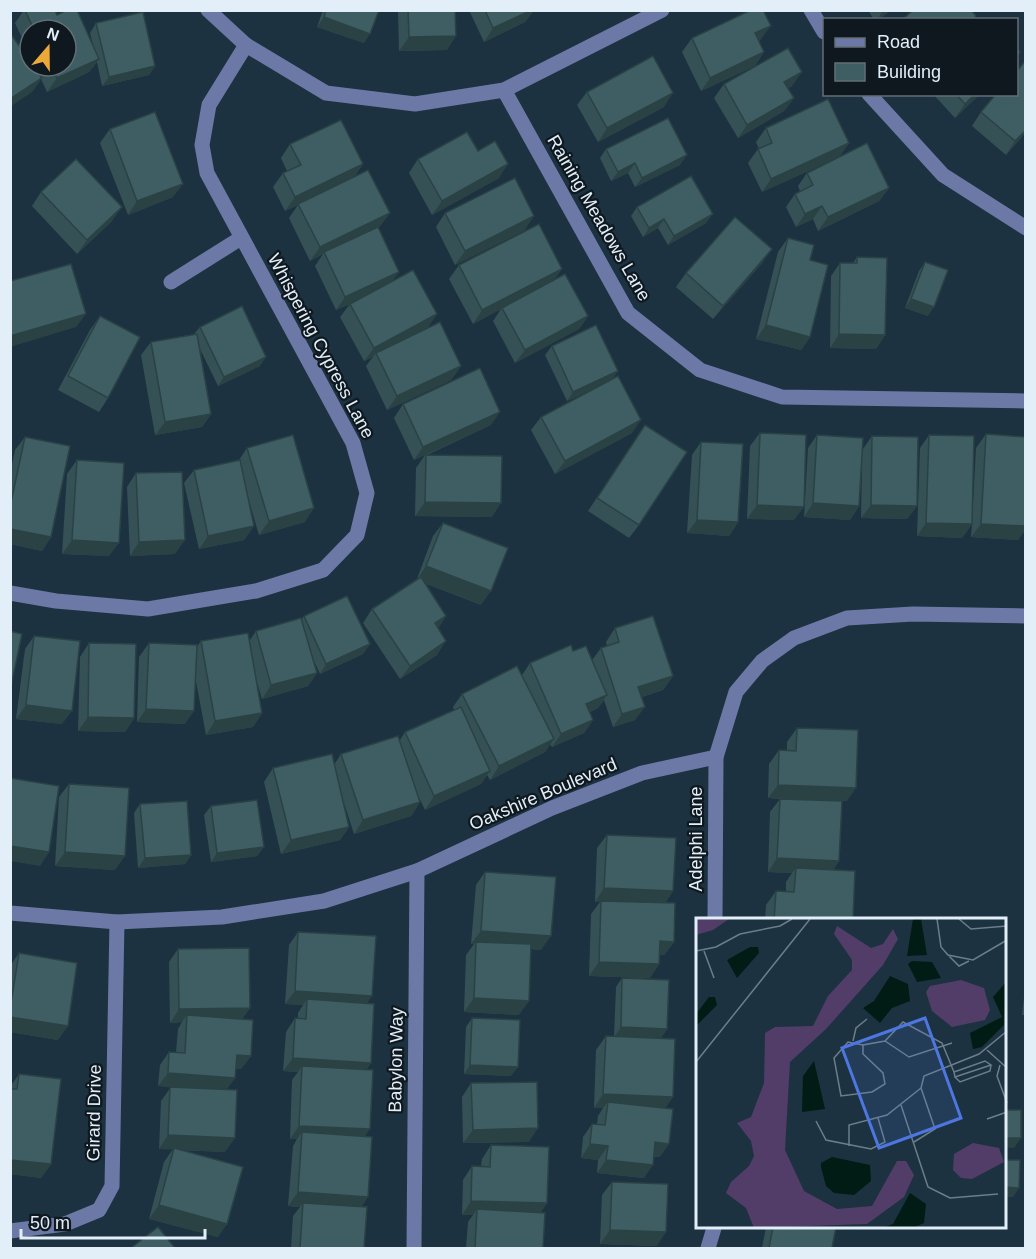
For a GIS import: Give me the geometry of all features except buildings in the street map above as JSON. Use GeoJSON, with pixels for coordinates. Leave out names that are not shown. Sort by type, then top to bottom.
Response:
{"type":"FeatureCollection","features":[{"type":"Feature","properties":{"kind":"street"},"geometry":{"type":"LineString","coordinates":[[208,10],[246,45],[326,93],[415,104],[504,90],[662,10]]}},
{"type":"Feature","properties":{"kind":"street"},"geometry":{"type":"LineString","coordinates":[[811,10],[823,29]]}},
{"type":"Feature","properties":{"kind":"street","name":"Whispering Cypress Lane"},"geometry":{"type":"LineString","coordinates":[[10,593],[56,601],[148,609],[180,604],[256,591],[323,570],[357,535],[367,493],[353,444],[207,174],[202,145],[209,105],[246,45]]}},
{"type":"Feature","properties":{"kind":"street","name":"Raining Meadows Lane"},"geometry":{"type":"LineString","coordinates":[[504,90],[628,313],[700,370],[782,397],[1026,401]]}},
{"type":"Feature","properties":{"kind":"street"},"geometry":{"type":"LineString","coordinates":[[871,96],[943,175],[1026,228]]}},
{"type":"Feature","properties":{"kind":"street"},"geometry":{"type":"LineString","coordinates":[[171,282],[241,238]]}},
{"type":"Feature","properties":{"kind":"street"},"geometry":{"type":"LineString","coordinates":[[716,757],[736,692],[762,661],[794,638],[847,618],[913,614],[1026,616]]}},
{"type":"Feature","properties":{"kind":"street","name":"Oakshire Boulevard"},"geometry":{"type":"LineString","coordinates":[[10,913],[117,922],[222,917],[324,901],[417,871],[552,808],[642,773],[716,757]]}},
{"type":"Feature","properties":{"kind":"street","name":"Adelphi Lane"},"geometry":{"type":"LineString","coordinates":[[715,918],[716,757]]}},
{"type":"Feature","properties":{"kind":"street","name":"Babylon Way"},"geometry":{"type":"LineString","coordinates":[[414,1248],[417,871]]}},
{"type":"Feature","properties":{"kind":"street","name":"Girard Drive"},"geometry":{"type":"LineString","coordinates":[[10,1231],[65,1224],[99,1210],[112,1186],[117,922]]}},
{"type":"Feature","properties":{"kind":"street"},"geometry":{"type":"LineString","coordinates":[[708,1248],[713,1229]]}}]}
